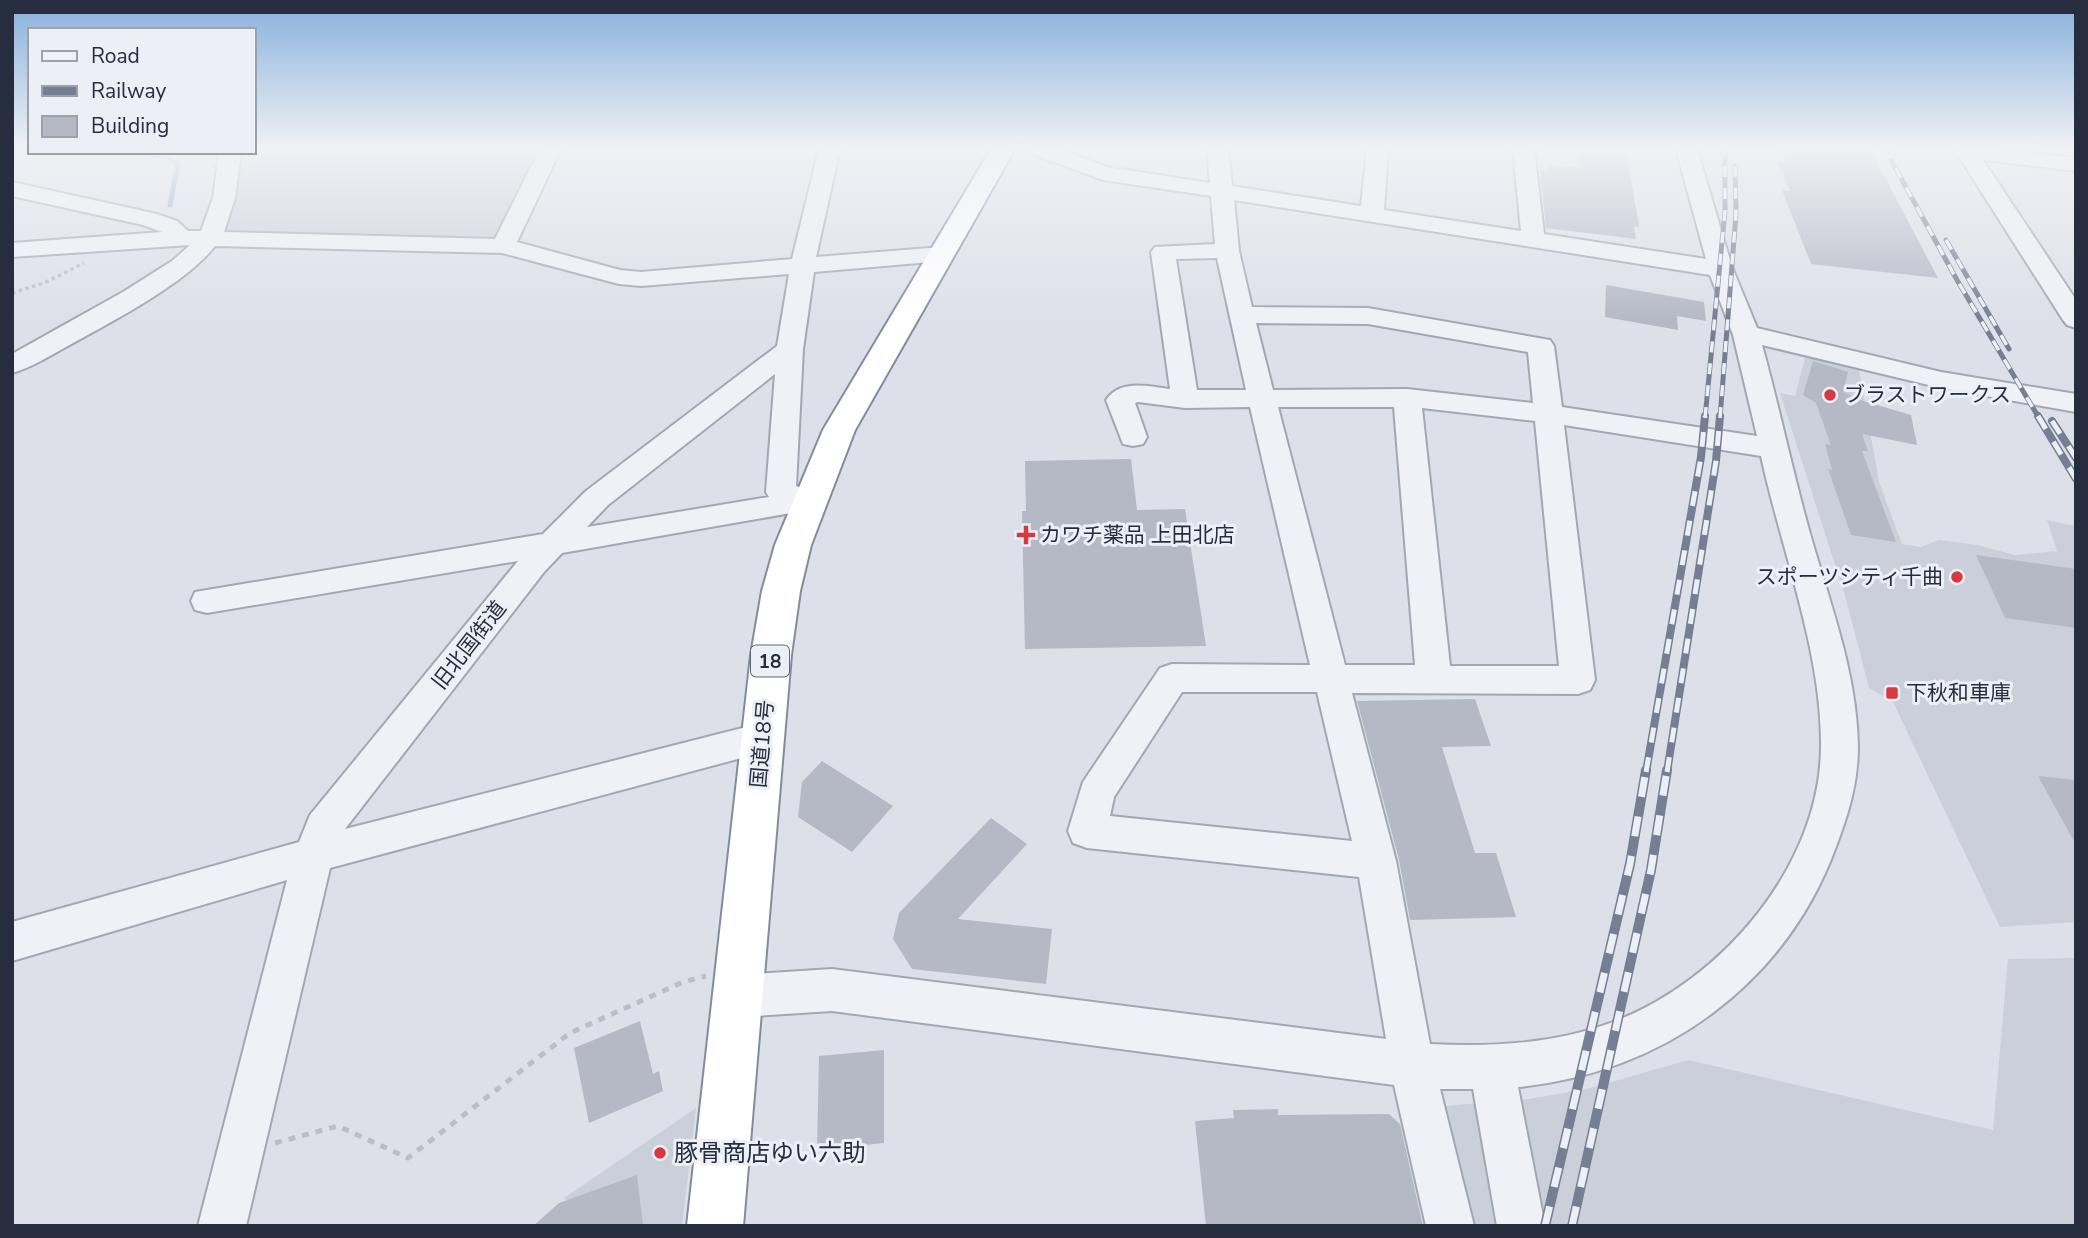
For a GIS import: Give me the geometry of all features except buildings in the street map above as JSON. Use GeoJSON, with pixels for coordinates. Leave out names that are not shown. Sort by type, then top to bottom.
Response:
{"type":"FeatureCollection","features":[{"type":"Feature","properties":{"kind":"highway","name":"国道18号"},"geometry":{"type":"LineString","coordinates":[[715,1226],[724,986],[762,738],[781,591],[809,501],[839,430],[969,207]]}},
{"type":"Feature","properties":{"kind":"street"},"geometry":{"type":"LineString","coordinates":[[93,207],[169,226],[182,238]]}},
{"type":"Feature","properties":{"kind":"street"},"geometry":{"type":"LineString","coordinates":[[12,365],[104,316],[185,264],[209,239],[222,207]]}},
{"type":"Feature","properties":{"kind":"street"},"geometry":{"type":"LineString","coordinates":[[503,246],[522,207]]}},
{"type":"Feature","properties":{"kind":"street"},"geometry":{"type":"LineString","coordinates":[[809,501],[781,492],[791,348],[802,264],[817,207]]}},
{"type":"Feature","properties":{"kind":"street"},"geometry":{"type":"LineString","coordinates":[[1223,207],[1227,251],[1260,398],[1377,862],[1412,1065],[1450,1226]]}},
{"type":"Feature","properties":{"kind":"street"},"geometry":{"type":"LineString","coordinates":[[1323,207],[1721,269]]}},
{"type":"Feature","properties":{"kind":"street"},"geometry":{"type":"LineString","coordinates":[[1372,215],[1373,207]]}},
{"type":"Feature","properties":{"kind":"street"},"geometry":{"type":"LineString","coordinates":[[1530,207],[1533,238]]}},
{"type":"Feature","properties":{"kind":"street"},"geometry":{"type":"LineString","coordinates":[[724,986],[832,990],[1412,1065],[1470,1069],[1531,1065],[1581,1054],[1633,1037],[1676,1015],[1752,952],[1773,930],[1800,888],[1830,810],[1838,781],[1840,730],[1830,665],[1772,448],[1745,333],[1721,269],[1703,207]]}},
{"type":"Feature","properties":{"kind":"street"},"geometry":{"type":"LineString","coordinates":[[2003,207],[2076,320]]}},
{"type":"Feature","properties":{"kind":"street"},"geometry":{"type":"LineString","coordinates":[[12,250],[182,238],[503,246],[618,277],[641,279],[942,254]]}},
{"type":"Feature","properties":{"kind":"street"},"geometry":{"type":"LineString","coordinates":[[1185,399],[1163,252],[1227,251]]}},
{"type":"Feature","properties":{"kind":"street"},"geometry":{"type":"LineString","coordinates":[[1241,315],[1368,316],[1541,346],[1578,680],[1172,678],[1096,793],[1087,831],[1377,862]]}},
{"type":"Feature","properties":{"kind":"street"},"geometry":{"type":"LineString","coordinates":[[1745,333],[1941,380],[2074,407]]}},
{"type":"Feature","properties":{"kind":"street","name":"旧北国街道"},"geometry":{"type":"LineString","coordinates":[[222,1226],[313,855],[324,827],[533,564],[597,498],[791,348]]}},
{"type":"Feature","properties":{"kind":"street"},"geometry":{"type":"LineString","coordinates":[[1133,437],[1120,400],[1134,393],[1185,399],[1407,398],[1550,414],[1772,448]]}},
{"type":"Feature","properties":{"kind":"street"},"geometry":{"type":"LineString","coordinates":[[1407,398],[1434,679]]}},
{"type":"Feature","properties":{"kind":"street"},"geometry":{"type":"LineString","coordinates":[[207,601],[809,501]]}},
{"type":"Feature","properties":{"kind":"street"},"geometry":{"type":"LineString","coordinates":[[12,942],[313,855],[762,738]]}},
{"type":"Feature","properties":{"kind":"street"},"geometry":{"type":"LineString","coordinates":[[1492,1068],[1521,1226]]}},
{"type":"Feature","properties":{"kind":"path"},"geometry":{"type":"LineString","coordinates":[[12,293],[44,283],[128,241]]}},
{"type":"Feature","properties":{"kind":"path"},"geometry":{"type":"LineString","coordinates":[[240,1152],[338,1126],[408,1158],[570,1033],[682,982],[724,986]]}},
{"type":"Feature","properties":{"kind":"shaded area"},"geometry":{"type":"Polygon","coordinates":[[[223,207],[516,207],[502,236],[494,241],[217,235],[223,207]]]}},
{"type":"Feature","properties":{"kind":"shaded area"},"geometry":{"type":"Polygon","coordinates":[[[1807,351],[1858,364],[1879,482],[1902,544],[1921,547],[1939,540],[1978,545],[2015,555],[2057,551],[2047,520],[2076,526],[2076,922],[2000,927],[1893,702],[1869,688],[1846,599],[1780,393],[1795,396],[1807,351]]]}},
{"type":"Feature","properties":{"kind":"shaded area"},"geometry":{"type":"Polygon","coordinates":[[[2076,958],[2076,1226],[1473,1226],[1444,1106],[1529,1099],[1587,1089],[1688,1060],[1993,1130],[2008,959],[2076,958]]]}},
{"type":"Feature","properties":{"kind":"shaded area","name":"豚骨商店ゆい六助"},"geometry":{"type":"Polygon","coordinates":[[[696,1108],[682,1226],[584,1226],[564,1198],[696,1108]]]}},
{"type":"Feature","properties":{"kind":"railway"},"geometry":{"type":"LineString","coordinates":[[1705,418],[1725,207]]}},
{"type":"Feature","properties":{"kind":"railway"},"geometry":{"type":"LineString","coordinates":[[1720,418],[1736,207]]}},
{"type":"Feature","properties":{"kind":"railway"},"geometry":{"type":"LineString","coordinates":[[1917,207],[2039,418]]}},
{"type":"Feature","properties":{"kind":"railway"},"geometry":{"type":"LineString","coordinates":[[1946,240],[2009,349]]}},
{"type":"Feature","properties":{"kind":"railway"},"geometry":{"type":"LineString","coordinates":[[1646,772],[1701,457],[1705,416]]}},
{"type":"Feature","properties":{"kind":"railway"},"geometry":{"type":"LineString","coordinates":[[1667,772],[1716,461],[1720,416]]}},
{"type":"Feature","properties":{"kind":"railway"},"geometry":{"type":"LineString","coordinates":[[2038,416],[2076,479]]}},
{"type":"Feature","properties":{"kind":"railway"},"geometry":{"type":"LineString","coordinates":[[2052,421],[2076,458]]}},
{"type":"Feature","properties":{"kind":"railway"},"geometry":{"type":"LineString","coordinates":[[1545,1226],[1630,864],[1646,770]]}},
{"type":"Feature","properties":{"kind":"railway"},"geometry":{"type":"LineString","coordinates":[[1572,1226],[1651,870],[1667,770]]}},
{"type":"Feature","properties":{"kind":"place","name":"ブラストワークス"},"geometry":{"type":"Point","coordinates":[1830,395]}},
{"type":"Feature","properties":{"kind":"place","name":"カワチ薬品 上田北店"},"geometry":{"type":"Point","coordinates":[1026,535]}},
{"type":"Feature","properties":{"kind":"place","name":"スポーツシティ千曲"},"geometry":{"type":"Point","coordinates":[1957,577]}},
{"type":"Feature","properties":{"kind":"place","name":"下秋和車庫"},"geometry":{"type":"Point","coordinates":[1892,693]}},
{"type":"Feature","properties":{"kind":"place","name":"豚骨商店ゆい六助"},"geometry":{"type":"Point","coordinates":[660,1153]}}]}
